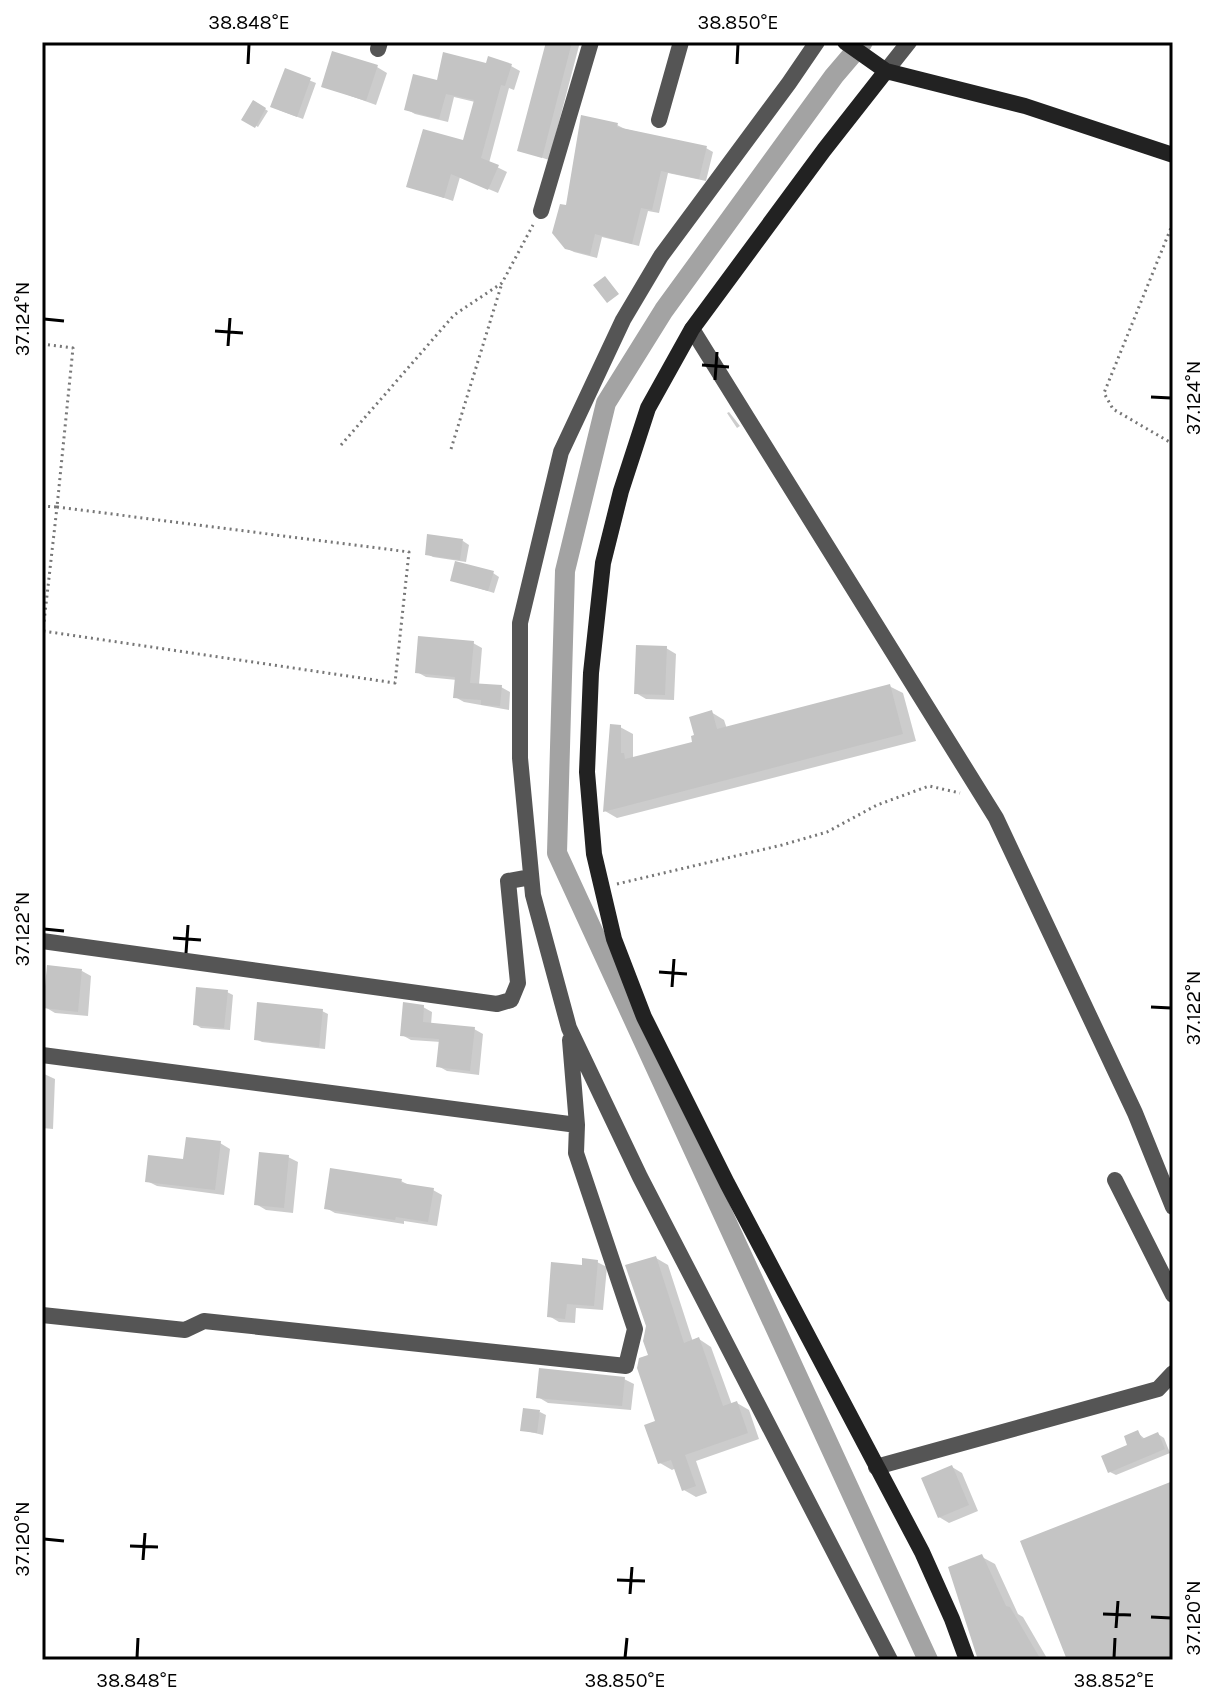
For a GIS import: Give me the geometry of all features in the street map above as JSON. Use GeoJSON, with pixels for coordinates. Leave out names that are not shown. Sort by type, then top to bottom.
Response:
{"type":"FeatureCollection","features":[{"type":"Feature","properties":{"kind":"street"},"geometry":{"type":"LineString","coordinates":[[541,211],[591,42]]}},
{"type":"Feature","properties":{"kind":"street"},"geometry":{"type":"LineString","coordinates":[[659,120],[681,42]]}},
{"type":"Feature","properties":{"kind":"street"},"geometry":{"type":"LineString","coordinates":[[817,42],[661,256],[623,320],[561,452],[520,623],[520,758],[533,895],[569,1028],[640,1177],[890,1660]]}},
{"type":"Feature","properties":{"kind":"street"},"geometry":{"type":"LineString","coordinates":[[845,42],[886,71],[1025,106],[1173,155]]}},
{"type":"Feature","properties":{"kind":"street"},"geometry":{"type":"LineString","coordinates":[[909,42],[824,150],[692,329],[648,408],[621,491],[603,563],[591,673],[587,772],[594,854],[614,939],[644,1017],[727,1183],[922,1552],[967,1660]]}},
{"type":"Feature","properties":{"kind":"street"},"geometry":{"type":"LineString","coordinates":[[692,329],[996,818],[1135,1113],[1173,1207]]}},
{"type":"Feature","properties":{"kind":"street"},"geometry":{"type":"LineString","coordinates":[[42,941],[497,1004],[511,1000],[518,983],[508,881],[531,877]]}},
{"type":"Feature","properties":{"kind":"street"},"geometry":{"type":"LineString","coordinates":[[42,1315],[185,1330],[204,1321],[626,1366],[635,1329],[576,1153],[577,1125],[569,1028]]}},
{"type":"Feature","properties":{"kind":"street"},"geometry":{"type":"LineString","coordinates":[[42,1055],[577,1125]]}},
{"type":"Feature","properties":{"kind":"street"},"geometry":{"type":"LineString","coordinates":[[1115,1180],[1173,1295]]}},
{"type":"Feature","properties":{"kind":"street"},"geometry":{"type":"LineString","coordinates":[[876,1467],[1158,1389],[1173,1373]]}},
{"type":"Feature","properties":{"kind":"path"},"geometry":{"type":"LineString","coordinates":[[451,449],[502,283],[541,211]]}},
{"type":"Feature","properties":{"kind":"path"},"geometry":{"type":"LineString","coordinates":[[1173,223],[1104,393],[1113,409],[1173,444]]}},
{"type":"Feature","properties":{"kind":"path"},"geometry":{"type":"LineString","coordinates":[[341,445],[454,315],[502,283]]}},
{"type":"Feature","properties":{"kind":"path"},"geometry":{"type":"LineString","coordinates":[[42,344],[73,348],[57,507],[43,631],[395,683],[409,552],[57,507],[42,506]]}},
{"type":"Feature","properties":{"kind":"path"},"geometry":{"type":"LineString","coordinates":[[602,888],[827,832],[877,805],[929,786],[984,799]]}},
{"type":"Feature","properties":{"kind":"building"},"geometry":{"type":"Polygon","coordinates":[[[546,42],[572,42],[542,158],[517,151],[546,42]]]}},
{"type":"Feature","properties":{"kind":"building"},"geometry":{"type":"Polygon","coordinates":[[[332,51],[378,65],[366,101],[321,87],[332,51]]]}},
{"type":"Feature","properties":{"kind":"building"},"geometry":{"type":"Polygon","coordinates":[[[443,52],[486,63],[488,56],[512,64],[505,86],[501,85],[481,158],[499,165],[488,190],[451,174],[444,198],[406,187],[423,129],[463,140],[474,100],[446,94],[439,119],[404,110],[413,74],[437,80],[443,52]]]}},
{"type":"Feature","properties":{"kind":"building"},"geometry":{"type":"Polygon","coordinates":[[[285,68],[311,78],[297,117],[270,107],[285,68]]]}},
{"type":"Feature","properties":{"kind":"building"},"geometry":{"type":"Polygon","coordinates":[[[253,100],[266,108],[255,128],[241,120],[253,100]]]}},
{"type":"Feature","properties":{"kind":"building"},"geometry":{"type":"Polygon","coordinates":[[[581,115],[618,123],[617,127],[707,146],[699,179],[661,171],[652,210],[641,208],[632,244],[595,234],[590,255],[565,249],[552,233],[560,204],[566,205],[581,115]]]}},
{"type":"Feature","properties":{"kind":"building"},"geometry":{"type":"Polygon","coordinates":[[[605,276],[619,294],[607,303],[593,285],[605,276]]]}},
{"type":"Feature","properties":{"kind":"building"},"geometry":{"type":"Polygon","coordinates":[[[427,534],[463,539],[460,560],[425,555],[427,534]]]}},
{"type":"Feature","properties":{"kind":"building"},"geometry":{"type":"Polygon","coordinates":[[[455,561],[494,571],[488,591],[450,581],[455,561]]]}},
{"type":"Feature","properties":{"kind":"building"},"geometry":{"type":"Polygon","coordinates":[[[418,636],[474,641],[470,683],[502,685],[500,706],[481,705],[481,700],[453,698],[455,677],[415,673],[418,636]]]}},
{"type":"Feature","properties":{"kind":"building"},"geometry":{"type":"Polygon","coordinates":[[[636,645],[667,646],[665,695],[634,694],[636,645]]]}},
{"type":"Feature","properties":{"kind":"building"},"geometry":{"type":"Polygon","coordinates":[[[890,684],[903,734],[603,812],[610,724],[621,725],[621,753],[624,753],[625,759],[692,742],[691,736],[694,735],[689,717],[712,710],[717,729],[890,684]]]}},
{"type":"Feature","properties":{"kind":"building"},"geometry":{"type":"Polygon","coordinates":[[[47,965],[82,969],[78,1012],[43,1008],[47,965]]]}},
{"type":"Feature","properties":{"kind":"building"},"geometry":{"type":"Polygon","coordinates":[[[196,987],[228,990],[224,1028],[193,1025],[196,987]]]}},
{"type":"Feature","properties":{"kind":"building"},"geometry":{"type":"Polygon","coordinates":[[[257,1002],[323,1009],[319,1047],[254,1040],[257,1002]]]}},
{"type":"Feature","properties":{"kind":"building"},"geometry":{"type":"Polygon","coordinates":[[[403,1002],[424,1005],[423,1022],[475,1027],[470,1071],[436,1067],[439,1039],[400,1036],[403,1002]]]}},
{"type":"Feature","properties":{"kind":"building"},"geometry":{"type":"Polygon","coordinates":[[[186,1137],[221,1141],[215,1190],[145,1182],[148,1155],[183,1159],[186,1137]]]}},
{"type":"Feature","properties":{"kind":"building"},"geometry":{"type":"Polygon","coordinates":[[[259,1152],[289,1155],[284,1208],[254,1205],[259,1152]]]}},
{"type":"Feature","properties":{"kind":"building"},"geometry":{"type":"Polygon","coordinates":[[[330,1168],[402,1179],[401,1183],[434,1188],[428,1222],[324,1209],[330,1168]]]}},
{"type":"Feature","properties":{"kind":"building"},"geometry":{"type":"Polygon","coordinates":[[[656,1256],[684,1343],[699,1337],[723,1406],[737,1401],[748,1433],[685,1455],[696,1486],[682,1491],[671,1460],[658,1464],[644,1425],[655,1421],[637,1368],[639,1358],[648,1355],[643,1341],[646,1326],[625,1265],[656,1256]]]}},
{"type":"Feature","properties":{"kind":"building"},"geometry":{"type":"Polygon","coordinates":[[[582,1258],[598,1260],[594,1306],[567,1304],[565,1319],[547,1317],[551,1262],[582,1265],[582,1258]]]}},
{"type":"Feature","properties":{"kind":"building"},"geometry":{"type":"Polygon","coordinates":[[[539,1368],[625,1377],[622,1406],[536,1398],[539,1368]]]}},
{"type":"Feature","properties":{"kind":"building"},"geometry":{"type":"Polygon","coordinates":[[[523,1408],[540,1410],[537,1433],[520,1431],[523,1408]]]}},
{"type":"Feature","properties":{"kind":"building"},"geometry":{"type":"Polygon","coordinates":[[[1138,1430],[1142,1439],[1158,1432],[1165,1449],[1108,1473],[1101,1456],[1127,1445],[1124,1436],[1138,1430]]]}},
{"type":"Feature","properties":{"kind":"building"},"geometry":{"type":"Polygon","coordinates":[[[952,1465],[969,1505],[938,1518],[921,1478],[952,1465]]]}},
{"type":"Feature","properties":{"kind":"building"},"geometry":{"type":"Polygon","coordinates":[[[1173,1481],[1173,1656],[1161,1660],[1067,1660],[1020,1541],[1173,1481]]]}},
{"type":"Feature","properties":{"kind":"building"},"geometry":{"type":"Polygon","coordinates":[[[982,1554],[1006,1606],[1010,1607],[1041,1660],[978,1660],[948,1567],[982,1554]]]}},
{"type":"Feature","properties":{"kind":"waterway"},"geometry":{"type":"LineString","coordinates":[[863,42],[834,76],[664,310],[606,403],[565,571],[557,853],[928,1660]]}}]}
